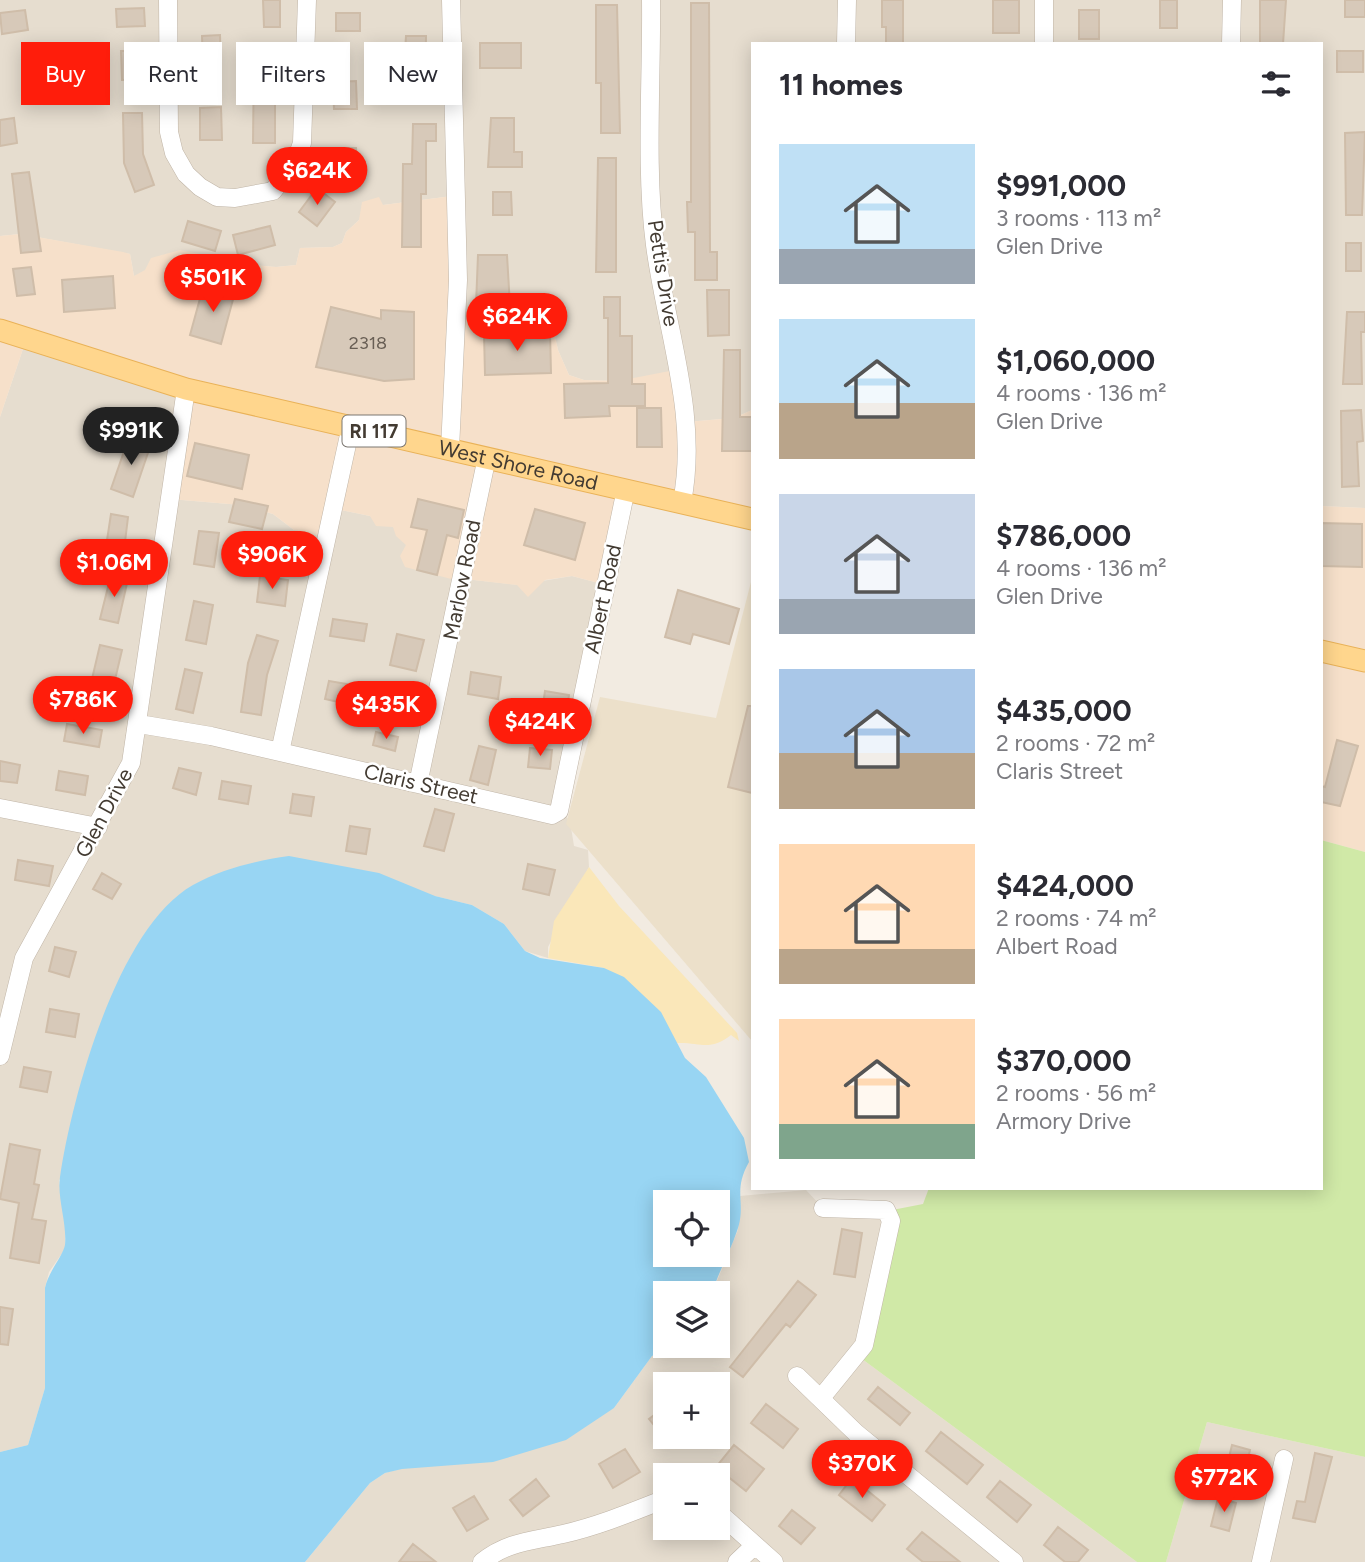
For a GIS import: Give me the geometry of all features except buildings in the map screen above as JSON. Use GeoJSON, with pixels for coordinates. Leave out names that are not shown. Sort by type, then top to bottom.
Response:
{"type":"FeatureCollection","features":[{"type":"Feature","properties":{"kind":"main road","name":"West Shore Road"},"geometry":{"type":"LineString","coordinates":[[0,331],[186,389],[751,519]]}},
{"type":"Feature","properties":{"kind":"main road"},"geometry":{"type":"LineString","coordinates":[[1323,651],[1365,661]]}},
{"type":"Feature","properties":{"kind":"street"},"geometry":{"type":"LineString","coordinates":[[168,0],[169,132],[174,153],[186,174],[200,187],[217,197],[234,198],[273,191],[295,163],[302,143],[307,0]]}},
{"type":"Feature","properties":{"kind":"street"},"geometry":{"type":"LineString","coordinates":[[450,449],[458,280],[452,0]]}},
{"type":"Feature","properties":{"kind":"street","name":"Pettis Drive"},"geometry":{"type":"LineString","coordinates":[[651,0],[655,244],[677,357],[685,417],[688,470],[682,502]]}},
{"type":"Feature","properties":{"kind":"street"},"geometry":{"type":"LineString","coordinates":[[846,42],[847,0]]}},
{"type":"Feature","properties":{"kind":"street"},"geometry":{"type":"LineString","coordinates":[[1044,0],[1044,42]]}},
{"type":"Feature","properties":{"kind":"street"},"geometry":{"type":"LineString","coordinates":[[1231,42],[1232,0]]}},
{"type":"Feature","properties":{"kind":"street","name":"Glen Drive"},"geometry":{"type":"LineString","coordinates":[[0,1056],[8,984],[131,764],[139,724],[186,389]]}},
{"type":"Feature","properties":{"kind":"street"},"geometry":{"type":"LineString","coordinates":[[280,752],[351,426]]}},
{"type":"Feature","properties":{"kind":"street","name":"Marlow Road"},"geometry":{"type":"LineString","coordinates":[[418,784],[487,457]]}},
{"type":"Feature","properties":{"kind":"street","name":"Albert Road"},"geometry":{"type":"LineString","coordinates":[[538,814],[552,815],[559,811],[626,489]]}},
{"type":"Feature","properties":{"kind":"street","name":"Claris Street"},"geometry":{"type":"LineString","coordinates":[[139,724],[280,752],[538,814]]}},
{"type":"Feature","properties":{"kind":"street"},"geometry":{"type":"LineString","coordinates":[[0,808],[98,827]]}},
{"type":"Feature","properties":{"kind":"street"},"geometry":{"type":"LineString","coordinates":[[821,1398],[864,1345],[891,1221],[886,1210],[822,1208]]}},
{"type":"Feature","properties":{"kind":"street"},"geometry":{"type":"LineString","coordinates":[[797,1376],[856,1433],[1014,1562]]}},
{"type":"Feature","properties":{"kind":"street"},"geometry":{"type":"LineString","coordinates":[[1261,1562],[1284,1459]]}},
{"type":"Feature","properties":{"kind":"street"},"geometry":{"type":"LineString","coordinates":[[482,1562],[526,1539],[561,1535],[625,1516],[653,1504]]}},
{"type":"Feature","properties":{"kind":"street"},"geometry":{"type":"LineString","coordinates":[[730,1523],[774,1562]]}},
{"type":"Feature","properties":{"kind":"street"},"geometry":{"type":"LineString","coordinates":[[737,1562],[755,1545]]}},
{"type":"Feature","properties":{"kind":"shaded area"},"geometry":{"type":"Polygon","coordinates":[[[0,0],[1365,0],[1365,508],[1323,506],[1323,42],[751,42],[751,410],[734,418],[686,422],[618,381],[584,380],[569,375],[558,350],[551,321],[503,323],[454,318],[452,196],[383,205],[346,232],[342,243],[333,247],[300,248],[296,265],[276,267],[217,262],[209,256],[134,276],[130,254],[20,234],[0,236],[0,0]]]}},
{"type":"Feature","properties":{"kind":"shaded area"},"geometry":{"type":"Polygon","coordinates":[[[452,196],[454,318],[503,323],[552,321],[558,350],[569,375],[584,380],[618,381],[675,370],[686,422],[734,418],[751,410],[751,529],[629,499],[606,585],[572,576],[545,580],[528,597],[517,585],[465,579],[459,581],[405,567],[400,556],[406,545],[396,536],[393,527],[376,526],[370,516],[336,509],[323,537],[294,530],[273,514],[241,505],[170,499],[185,399],[24,346],[0,417],[0,236],[20,234],[130,254],[134,276],[145,270],[151,258],[180,250],[209,256],[218,262],[276,267],[296,265],[300,248],[333,247],[342,243],[346,232],[359,220],[362,202],[379,197],[383,205],[452,196]]]}},
{"type":"Feature","properties":{"kind":"shaded area"},"geometry":{"type":"Polygon","coordinates":[[[24,346],[180,394],[170,499],[241,505],[273,514],[294,530],[336,509],[370,516],[393,527],[465,579],[518,585],[572,576],[606,585],[559,809],[570,821],[574,846],[588,850],[589,867],[548,947],[548,958],[525,951],[504,924],[472,905],[435,896],[59,1180],[65,1217],[65,1249],[49,1272],[45,1288],[45,1388],[28,1445],[0,1452],[0,417],[24,346]]]}},
{"type":"Feature","properties":{"kind":"shaded area"},"geometry":{"type":"Polygon","coordinates":[[[1323,506],[1365,508],[1365,852],[1323,841],[1323,506]]]}},
{"type":"Feature","properties":{"kind":"shaded area"},"geometry":{"type":"Polygon","coordinates":[[[751,582],[751,1040],[566,824],[600,697],[716,718],[751,582]]]}},
{"type":"Feature","properties":{"kind":"shaded area"},"geometry":{"type":"Polygon","coordinates":[[[806,1190],[823,1208],[887,1212],[858,1356],[1137,1562],[305,1562],[370,1483],[385,1473],[614,1408],[653,1356],[653,1358],[730,1358],[730,1281],[717,1281],[723,1267],[730,1267],[730,1249],[738,1230],[740,1196],[806,1190]]]}},
{"type":"Feature","properties":{"kind":"shaded area"},"geometry":{"type":"Polygon","coordinates":[[[1207,1422],[1365,1457],[1365,1562],[1166,1562],[1207,1422]]]}},
{"type":"Feature","properties":{"kind":"green space"},"geometry":{"type":"Polygon","coordinates":[[[1323,841],[1365,852],[1365,1457],[1207,1422],[1166,1562],[1137,1562],[858,1356],[887,1211],[923,1204],[928,1190],[1323,1190],[1323,841]]]}},
{"type":"Feature","properties":{"kind":"sand"},"geometry":{"type":"Polygon","coordinates":[[[589,867],[619,906],[737,1033],[739,1041],[731,1035],[711,1045],[677,1043],[604,968],[548,958],[554,921],[589,867]]]}},
{"type":"Feature","properties":{"kind":"water"},"geometry":{"type":"Polygon","coordinates":[[[289,856],[379,873],[435,896],[472,905],[504,924],[525,951],[540,958],[604,968],[624,977],[661,1012],[685,1058],[706,1077],[744,1138],[749,1162],[741,1182],[741,1213],[734,1239],[730,1248],[730,1190],[653,1190],[653,1267],[722,1267],[716,1281],[653,1281],[653,1356],[614,1408],[566,1440],[493,1462],[402,1469],[385,1473],[370,1483],[305,1562],[0,1562],[0,1452],[28,1445],[45,1388],[45,1288],[65,1245],[60,1177],[75,1103],[103,1016],[121,974],[142,937],[166,906],[193,885],[240,866],[289,856]]]}}]}
